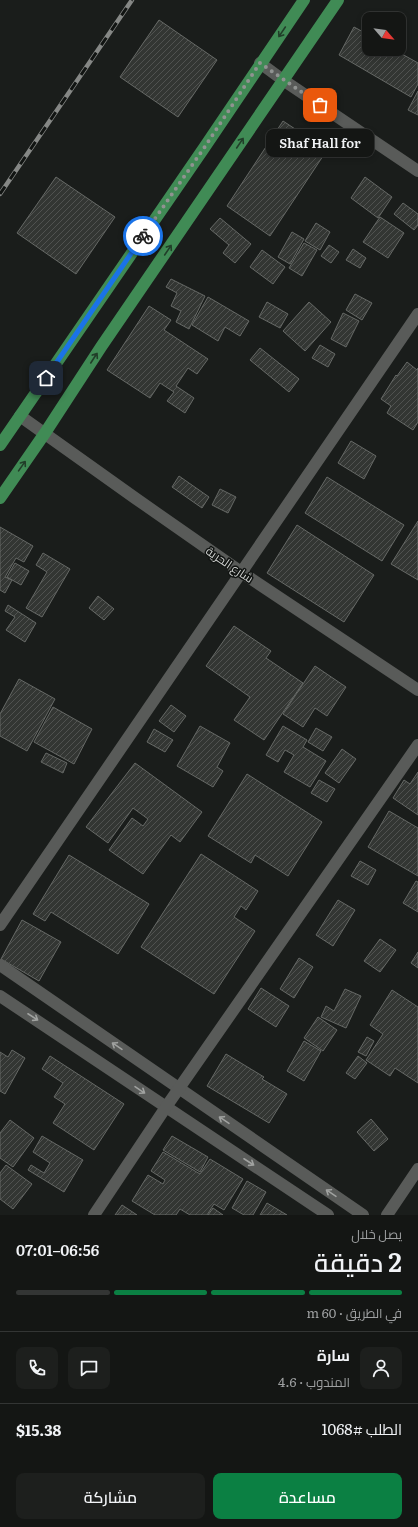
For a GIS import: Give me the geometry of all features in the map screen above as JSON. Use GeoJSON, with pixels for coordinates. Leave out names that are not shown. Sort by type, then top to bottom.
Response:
{"type":"FeatureCollection","features":[{"type":"Feature","properties":{"kind":"main road"},"geometry":{"type":"LineString","coordinates":[[0,445],[200,155],[260,63],[304,0]]}},
{"type":"Feature","properties":{"kind":"main road"},"geometry":{"type":"LineString","coordinates":[[0,498],[282,80],[338,0]]}},
{"type":"Feature","properties":{"kind":"street"},"geometry":{"type":"LineString","coordinates":[[260,63],[282,80],[418,171]]}},
{"type":"Feature","properties":{"kind":"street"},"geometry":{"type":"LineString","coordinates":[[0,925],[418,314]]}},
{"type":"Feature","properties":{"kind":"street","name":"شارع الحرية"},"geometry":{"type":"LineString","coordinates":[[20,416],[241,572],[418,690]]}},
{"type":"Feature","properties":{"kind":"street"},"geometry":{"type":"LineString","coordinates":[[94,1215],[166,1107],[418,745]]}},
{"type":"Feature","properties":{"kind":"street"},"geometry":{"type":"LineString","coordinates":[[0,965],[363,1215]]}},
{"type":"Feature","properties":{"kind":"street"},"geometry":{"type":"LineString","coordinates":[[0,996],[328,1215]]}},
{"type":"Feature","properties":{"kind":"street"},"geometry":{"type":"LineString","coordinates":[[387,1215],[418,1169]]}},
{"type":"Feature","properties":{"kind":"building"},"geometry":{"type":"Polygon","coordinates":[[[159,20],[217,60],[178,117],[120,77],[159,20]]]}},
{"type":"Feature","properties":{"kind":"building"},"geometry":{"type":"Polygon","coordinates":[[[354,27],[362,31],[362,56],[406,56],[418,63],[418,84],[411,97],[339,55],[354,27]]]}},
{"type":"Feature","properties":{"kind":"building"},"geometry":{"type":"Polygon","coordinates":[[[418,91],[418,115],[408,110],[418,91]]]}},
{"type":"Feature","properties":{"kind":"building"},"geometry":{"type":"Polygon","coordinates":[[[283,121],[327,150],[270,236],[227,206],[283,121]]]}},
{"type":"Feature","properties":{"kind":"building"},"geometry":{"type":"Polygon","coordinates":[[[56,177],[115,217],[76,274],[17,233],[56,177]]]}},
{"type":"Feature","properties":{"kind":"building"},"geometry":{"type":"Polygon","coordinates":[[[365,177],[392,197],[378,218],[351,198],[365,177]]]}},
{"type":"Feature","properties":{"kind":"building"},"geometry":{"type":"Polygon","coordinates":[[[403,203],[418,214],[418,225],[414,230],[394,214],[403,203]]]}},
{"type":"Feature","properties":{"kind":"building"},"geometry":{"type":"Polygon","coordinates":[[[380,217],[404,233],[388,258],[363,242],[380,217]]]}},
{"type":"Feature","properties":{"kind":"building"},"geometry":{"type":"Polygon","coordinates":[[[220,218],[251,244],[235,263],[223,253],[229,245],[210,229],[220,218]]]}},
{"type":"Feature","properties":{"kind":"building"},"geometry":{"type":"Polygon","coordinates":[[[316,223],[330,232],[320,250],[305,241],[316,223]]]}},
{"type":"Feature","properties":{"kind":"building"},"geometry":{"type":"Polygon","coordinates":[[[292,232],[304,239],[290,264],[278,257],[292,232]]]}},
{"type":"Feature","properties":{"kind":"building"},"geometry":{"type":"Polygon","coordinates":[[[304,243],[317,250],[302,276],[289,268],[304,243]]]}},
{"type":"Feature","properties":{"kind":"building"},"geometry":{"type":"Polygon","coordinates":[[[329,245],[339,252],[331,263],[321,256],[329,245]]]}},
{"type":"Feature","properties":{"kind":"building"},"geometry":{"type":"Polygon","coordinates":[[[353,249],[366,258],[360,268],[346,260],[353,249]]]}},
{"type":"Feature","properties":{"kind":"building"},"geometry":{"type":"Polygon","coordinates":[[[262,250],[285,267],[273,284],[250,267],[262,250]]]}},
{"type":"Feature","properties":{"kind":"building"},"geometry":{"type":"Polygon","coordinates":[[[171,279],[205,296],[189,329],[176,322],[181,311],[171,306],[177,293],[166,287],[171,279]]]}},
{"type":"Feature","properties":{"kind":"building"},"geometry":{"type":"Polygon","coordinates":[[[355,294],[372,303],[362,320],[346,310],[355,294]]]}},
{"type":"Feature","properties":{"kind":"building"},"geometry":{"type":"Polygon","coordinates":[[[208,297],[249,321],[240,336],[225,327],[218,341],[192,325],[208,297]]]}},
{"type":"Feature","properties":{"kind":"building"},"geometry":{"type":"Polygon","coordinates":[[[267,302],[288,314],[280,328],[259,317],[267,302]]]}},
{"type":"Feature","properties":{"kind":"building"},"geometry":{"type":"Polygon","coordinates":[[[309,302],[331,322],[305,351],[283,331],[309,302]]]}},
{"type":"Feature","properties":{"kind":"building"},"geometry":{"type":"Polygon","coordinates":[[[149,306],[171,320],[164,330],[208,359],[197,374],[188,368],[176,386],[194,398],[185,413],[167,401],[174,392],[160,383],[150,398],[107,370],[149,306]]]}},
{"type":"Feature","properties":{"kind":"building"},"geometry":{"type":"Polygon","coordinates":[[[343,313],[359,321],[346,347],[331,339],[343,313]]]}},
{"type":"Feature","properties":{"kind":"building"},"geometry":{"type":"Polygon","coordinates":[[[320,345],[335,354],[328,367],[312,358],[320,345]]]}},
{"type":"Feature","properties":{"kind":"building"},"geometry":{"type":"Polygon","coordinates":[[[260,348],[299,379],[289,392],[250,360],[260,348]]]}},
{"type":"Feature","properties":{"kind":"building"},"geometry":{"type":"Polygon","coordinates":[[[407,362],[417,370],[418,368],[418,422],[413,430],[387,413],[391,406],[381,399],[396,375],[397,376],[407,362]]]}},
{"type":"Feature","properties":{"kind":"building"},"geometry":{"type":"Polygon","coordinates":[[[351,441],[376,456],[364,479],[338,463],[351,441]]]}},
{"type":"Feature","properties":{"kind":"building"},"geometry":{"type":"Polygon","coordinates":[[[179,476],[209,497],[202,508],[172,487],[179,476]]]}},
{"type":"Feature","properties":{"kind":"building"},"geometry":{"type":"Polygon","coordinates":[[[327,477],[404,525],[382,561],[305,513],[327,477]]]}},
{"type":"Feature","properties":{"kind":"building"},"geometry":{"type":"Polygon","coordinates":[[[220,489],[236,497],[228,513],[212,505],[220,489]]]}},
{"type":"Feature","properties":{"kind":"building"},"geometry":{"type":"Polygon","coordinates":[[[418,521],[418,580],[391,564],[418,521]]]}},
{"type":"Feature","properties":{"kind":"building"},"geometry":{"type":"Polygon","coordinates":[[[297,525],[374,575],[344,622],[267,573],[297,525]]]}},
{"type":"Feature","properties":{"kind":"building"},"geometry":{"type":"Polygon","coordinates":[[[0,527],[33,546],[24,562],[16,558],[5,577],[12,580],[5,593],[0,590],[0,527]]]}},
{"type":"Feature","properties":{"kind":"building"},"geometry":{"type":"Polygon","coordinates":[[[43,553],[70,569],[42,617],[26,608],[47,572],[36,565],[43,553]]]}},
{"type":"Feature","properties":{"kind":"building"},"geometry":{"type":"Polygon","coordinates":[[[15,563],[29,571],[21,585],[7,577],[15,563]]]}},
{"type":"Feature","properties":{"kind":"building"},"geometry":{"type":"Polygon","coordinates":[[[98,596],[114,609],[104,620],[89,608],[98,596]]]}},
{"type":"Feature","properties":{"kind":"building"},"geometry":{"type":"Polygon","coordinates":[[[8,605],[36,623],[25,642],[6,630],[15,617],[5,611],[8,605]]]}},
{"type":"Feature","properties":{"kind":"building"},"geometry":{"type":"Polygon","coordinates":[[[234,626],[271,651],[266,658],[303,683],[264,740],[234,720],[250,697],[206,666],[234,626]]]}},
{"type":"Feature","properties":{"kind":"building"},"geometry":{"type":"Polygon","coordinates":[[[315,666],[346,687],[327,716],[315,708],[303,727],[283,714],[315,666]]]}},
{"type":"Feature","properties":{"kind":"building"},"geometry":{"type":"Polygon","coordinates":[[[19,679],[55,699],[27,751],[0,736],[0,714],[19,679]]]}},
{"type":"Feature","properties":{"kind":"building"},"geometry":{"type":"Polygon","coordinates":[[[171,705],[186,716],[174,732],[159,721],[171,705]]]}},
{"type":"Feature","properties":{"kind":"building"},"geometry":{"type":"Polygon","coordinates":[[[53,707],[92,729],[74,764],[34,742],[53,707]]]}},
{"type":"Feature","properties":{"kind":"building"},"geometry":{"type":"Polygon","coordinates":[[[200,726],[230,743],[217,767],[223,771],[213,787],[177,766],[200,726]]]}},
{"type":"Feature","properties":{"kind":"building"},"geometry":{"type":"Polygon","coordinates":[[[283,726],[307,740],[303,747],[326,761],[310,787],[284,772],[294,755],[285,750],[278,762],[266,755],[283,726]]]}},
{"type":"Feature","properties":{"kind":"building"},"geometry":{"type":"Polygon","coordinates":[[[316,728],[332,737],[323,751],[308,742],[316,728]]]}},
{"type":"Feature","properties":{"kind":"building"},"geometry":{"type":"Polygon","coordinates":[[[154,729],[173,740],[165,752],[147,742],[154,729]]]}},
{"type":"Feature","properties":{"kind":"building"},"geometry":{"type":"Polygon","coordinates":[[[342,749],[356,759],[339,783],[325,773],[342,749]]]}},
{"type":"Feature","properties":{"kind":"building"},"geometry":{"type":"Polygon","coordinates":[[[46,753],[67,763],[63,773],[41,762],[46,753]]]}},
{"type":"Feature","properties":{"kind":"building"},"geometry":{"type":"Polygon","coordinates":[[[135,763],[202,812],[180,842],[171,835],[143,874],[109,850],[132,818],[143,826],[148,819],[133,808],[108,843],[86,827],[135,763]]]}},
{"type":"Feature","properties":{"kind":"building"},"geometry":{"type":"Polygon","coordinates":[[[418,772],[418,815],[393,798],[404,780],[410,784],[418,772]]]}},
{"type":"Feature","properties":{"kind":"building"},"geometry":{"type":"Polygon","coordinates":[[[247,774],[322,822],[288,876],[255,855],[251,863],[208,836],[247,774]]]}},
{"type":"Feature","properties":{"kind":"building"},"geometry":{"type":"Polygon","coordinates":[[[319,780],[335,789],[327,802],[311,793],[319,780]]]}},
{"type":"Feature","properties":{"kind":"building"},"geometry":{"type":"Polygon","coordinates":[[[389,811],[418,828],[418,876],[368,847],[389,811]]]}},
{"type":"Feature","properties":{"kind":"building"},"geometry":{"type":"Polygon","coordinates":[[[201,854],[258,891],[246,910],[241,906],[234,917],[255,931],[214,994],[141,947],[201,854]]]}},
{"type":"Feature","properties":{"kind":"building"},"geometry":{"type":"Polygon","coordinates":[[[69,855],[149,904],[118,954],[51,912],[45,921],[33,914],[69,855]]]}},
{"type":"Feature","properties":{"kind":"building"},"geometry":{"type":"Polygon","coordinates":[[[360,861],[376,870],[368,885],[351,876],[360,861]]]}},
{"type":"Feature","properties":{"kind":"building"},"geometry":{"type":"Polygon","coordinates":[[[416,881],[418,882],[418,912],[403,903],[416,881]]]}},
{"type":"Feature","properties":{"kind":"building"},"geometry":{"type":"Polygon","coordinates":[[[338,900],[355,910],[333,946],[316,935],[338,900]]]}},
{"type":"Feature","properties":{"kind":"building"},"geometry":{"type":"Polygon","coordinates":[[[22,920],[61,942],[39,981],[1,959],[22,920]]]}},
{"type":"Feature","properties":{"kind":"building"},"geometry":{"type":"Polygon","coordinates":[[[380,939],[396,950],[380,972],[364,961],[380,939]]]}},
{"type":"Feature","properties":{"kind":"building"},"geometry":{"type":"Polygon","coordinates":[[[418,952],[418,968],[411,963],[418,952]]]}},
{"type":"Feature","properties":{"kind":"building"},"geometry":{"type":"Polygon","coordinates":[[[299,958],[313,967],[294,998],[280,989],[299,958]]]}},
{"type":"Feature","properties":{"kind":"building"},"geometry":{"type":"Polygon","coordinates":[[[261,988],[289,1006],[276,1027],[248,1009],[261,988]]]}},
{"type":"Feature","properties":{"kind":"building"},"geometry":{"type":"Polygon","coordinates":[[[345,989],[361,996],[346,1028],[321,1017],[326,1006],[334,1011],[345,989]]]}},
{"type":"Feature","properties":{"kind":"building"},"geometry":{"type":"Polygon","coordinates":[[[392,990],[418,1007],[418,1083],[395,1068],[390,1076],[366,1060],[383,1034],[370,1025],[392,990]]]}},
{"type":"Feature","properties":{"kind":"building"},"geometry":{"type":"Polygon","coordinates":[[[318,1017],[337,1030],[323,1051],[304,1038],[318,1017]]]}},
{"type":"Feature","properties":{"kind":"building"},"geometry":{"type":"Polygon","coordinates":[[[367,1037],[374,1041],[366,1056],[358,1052],[367,1037]]]}},
{"type":"Feature","properties":{"kind":"building"},"geometry":{"type":"Polygon","coordinates":[[[304,1041],[321,1051],[304,1081],[287,1071],[304,1041]]]}},
{"type":"Feature","properties":{"kind":"building"},"geometry":{"type":"Polygon","coordinates":[[[12,1050],[25,1058],[5,1094],[0,1091],[0,1052],[8,1057],[12,1050]]]}},
{"type":"Feature","properties":{"kind":"building"},"geometry":{"type":"Polygon","coordinates":[[[226,1054],[264,1077],[262,1079],[287,1094],[269,1123],[207,1086],[226,1054]]]}},
{"type":"Feature","properties":{"kind":"building"},"geometry":{"type":"Polygon","coordinates":[[[50,1056],[124,1104],[94,1150],[53,1123],[65,1104],[54,1097],[63,1083],[42,1069],[50,1056]]]}},
{"type":"Feature","properties":{"kind":"building"},"geometry":{"type":"Polygon","coordinates":[[[358,1056],[367,1063],[355,1079],[346,1073],[358,1056]]]}},
{"type":"Feature","properties":{"kind":"building"},"geometry":{"type":"Polygon","coordinates":[[[371,1119],[388,1139],[374,1151],[357,1132],[371,1119]]]}},
{"type":"Feature","properties":{"kind":"building"},"geometry":{"type":"Polygon","coordinates":[[[10,1120],[34,1138],[13,1167],[0,1158],[0,1133],[10,1120]]]}},
{"type":"Feature","properties":{"kind":"building"},"geometry":{"type":"Polygon","coordinates":[[[42,1136],[83,1160],[64,1192],[28,1170],[31,1165],[44,1173],[50,1163],[33,1152],[42,1136]]]}},
{"type":"Feature","properties":{"kind":"building"},"geometry":{"type":"Polygon","coordinates":[[[172,1136],[208,1157],[200,1172],[163,1150],[172,1136]]]}},
{"type":"Feature","properties":{"kind":"building"},"geometry":{"type":"Polygon","coordinates":[[[163,1152],[200,1174],[210,1159],[243,1179],[224,1210],[214,1204],[207,1215],[190,1215],[180,1209],[176,1215],[155,1215],[132,1201],[148,1175],[163,1184],[165,1180],[151,1171],[163,1152]]]}},
{"type":"Feature","properties":{"kind":"building"},"geometry":{"type":"Polygon","coordinates":[[[6,1165],[32,1184],[13,1209],[0,1199],[0,1173],[6,1165]]]}},
{"type":"Feature","properties":{"kind":"building"},"geometry":{"type":"Polygon","coordinates":[[[247,1181],[266,1192],[253,1215],[244,1215],[232,1208],[247,1181]]]}},
{"type":"Feature","properties":{"kind":"building"},"geometry":{"type":"Polygon","coordinates":[[[267,1203],[287,1215],[260,1215],[267,1203]]]}},
{"type":"Feature","properties":{"kind":"building"},"geometry":{"type":"Polygon","coordinates":[[[122,1205],[137,1215],[115,1215],[122,1205]]]}},
{"type":"Feature","properties":{"kind":"building"},"geometry":{"type":"Polygon","coordinates":[[[213,1208],[223,1215],[208,1215],[213,1208]]]}},
{"type":"Feature","properties":{"kind":"railway"},"geometry":{"type":"LineString","coordinates":[[0,194],[132,0]]}},
{"type":"Feature","properties":{"kind":"way so far"},"geometry":{"type":"LineString","coordinates":[[143,236],[204,148],[260,63],[282,80],[320,105]]}},
{"type":"Feature","properties":{"kind":"place","name":"Shaf Hall for"},"geometry":{"type":"Point","coordinates":[320,105]}},
{"type":"Feature","properties":{"kind":"route"},"geometry":{"type":"LineString","coordinates":[[46,378],[143,236]]}}]}
